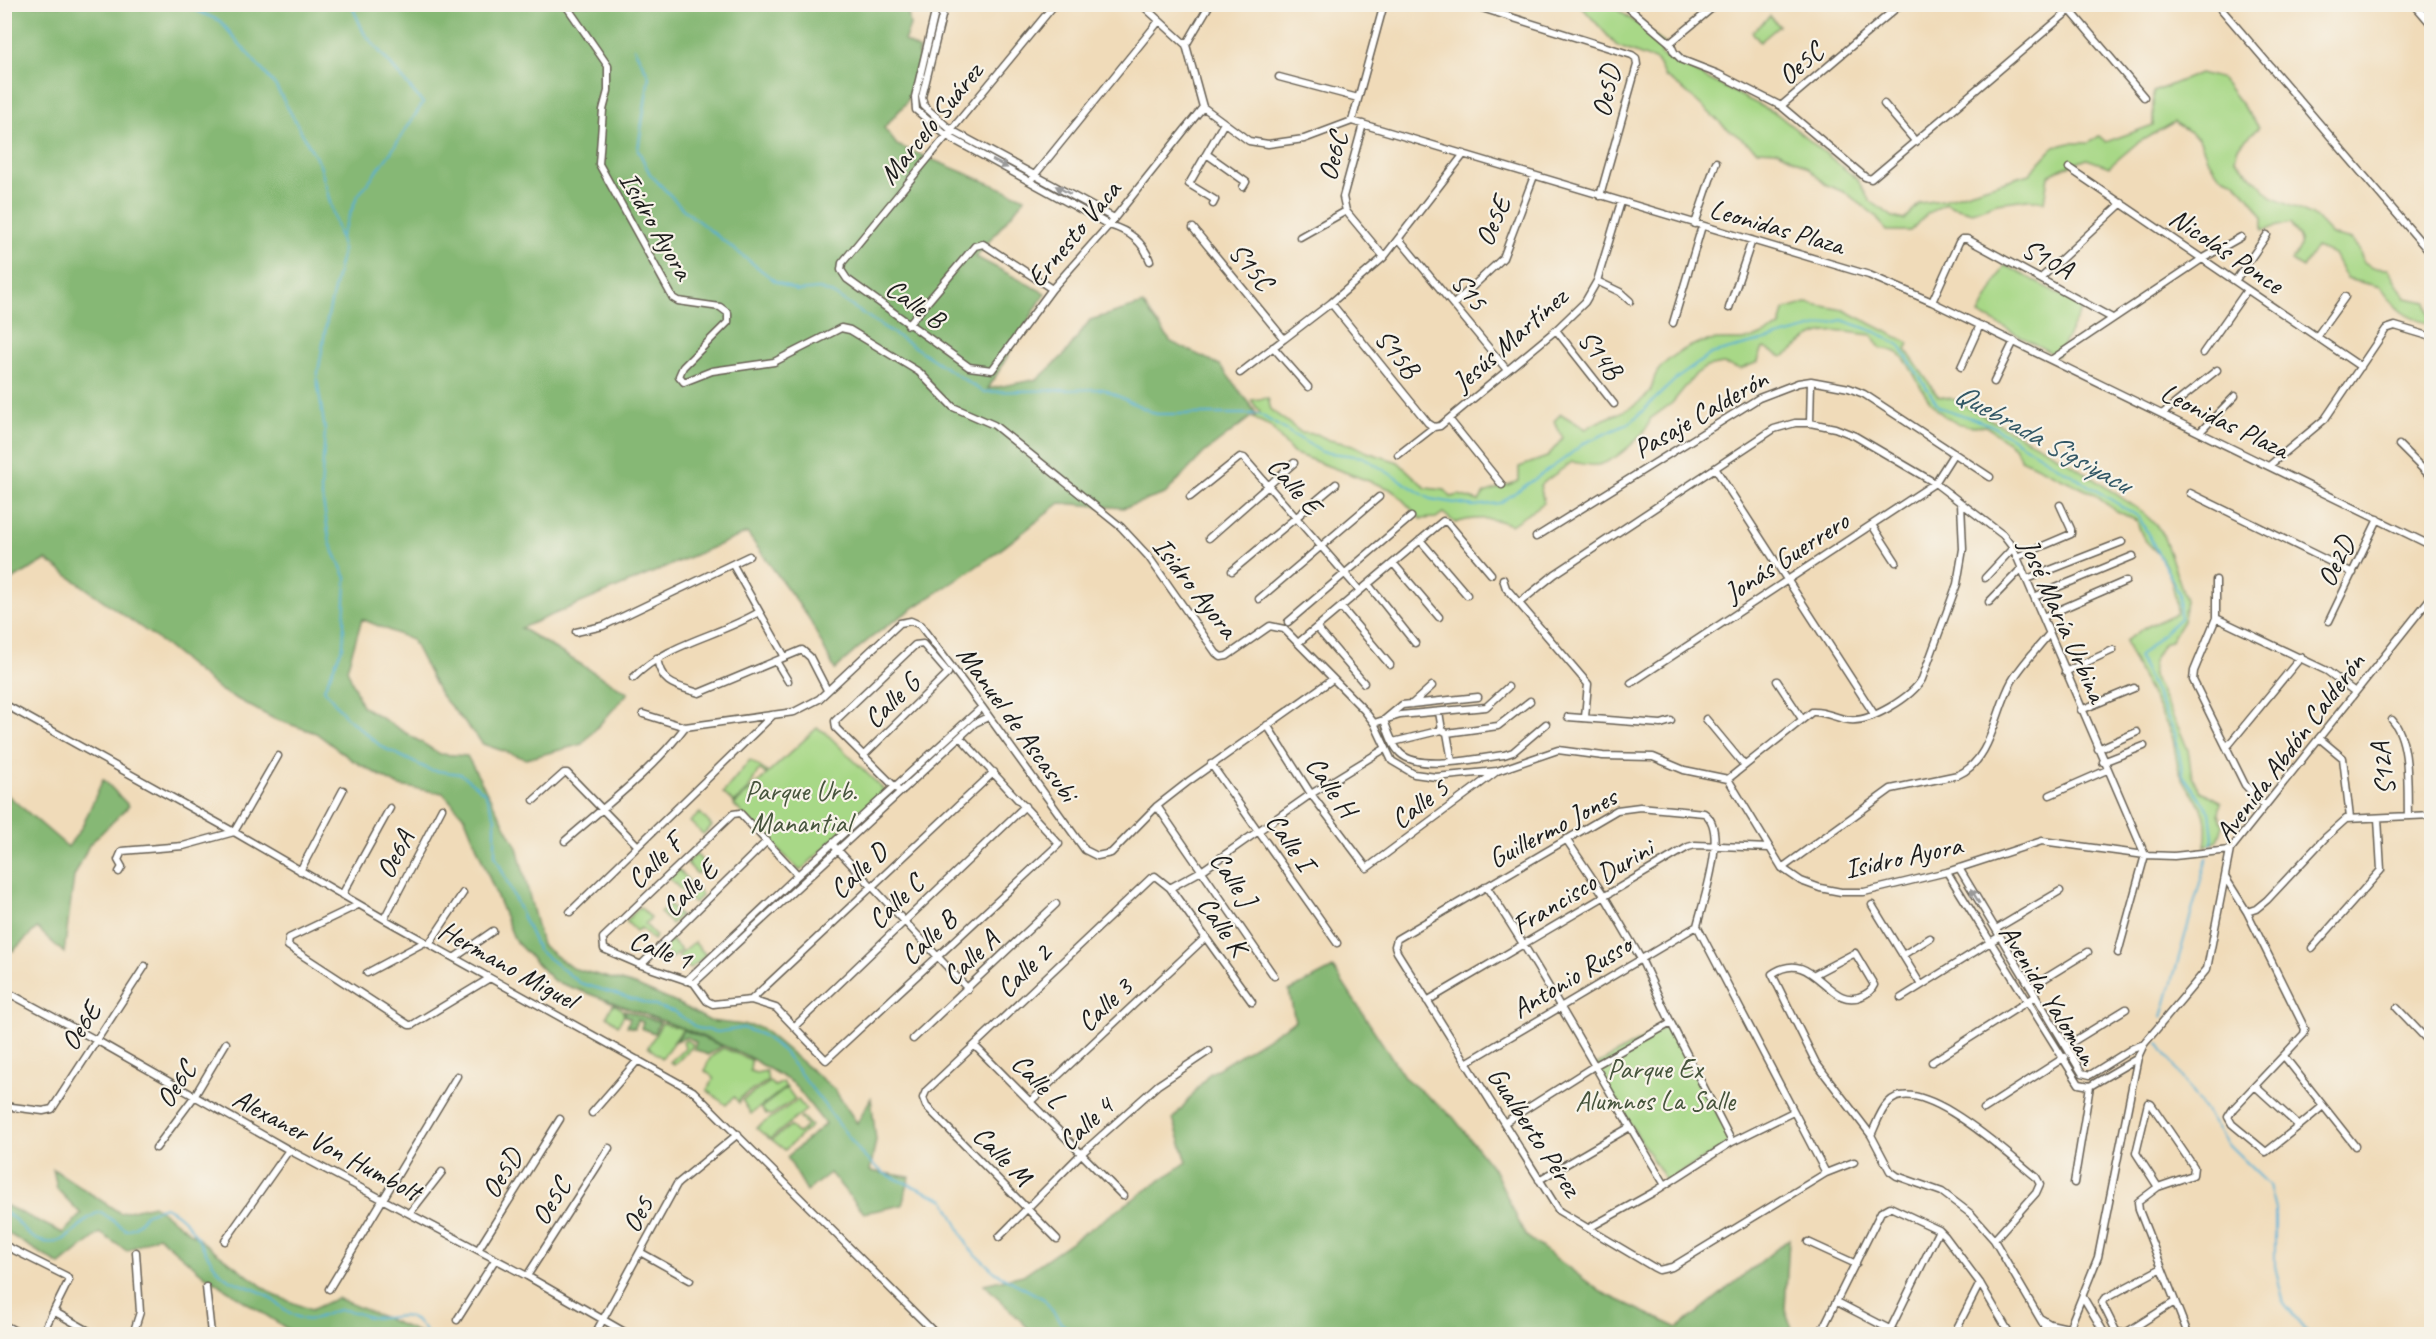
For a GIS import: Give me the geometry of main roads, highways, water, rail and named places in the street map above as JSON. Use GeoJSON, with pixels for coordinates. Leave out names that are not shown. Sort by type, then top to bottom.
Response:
{"type":"FeatureCollection","features":[{"type":"Feature","properties":{"kind":"waterway"},"geometry":{"type":"LineString","coordinates":[[182,4],[220,21],[275,85],[320,165],[343,250],[327,320],[317,379],[325,431],[321,490],[330,543],[346,578],[343,646],[324,689],[345,716],[382,747],[430,770],[461,774],[485,793],[495,818],[495,855],[538,950],[580,983],[675,1012],[697,1028],[718,1032],[743,1028],[762,1035],[783,1051],[864,1157],[885,1174],[945,1200],[969,1248],[996,1273],[1044,1299],[1061,1323],[1076,1334]]}},
{"type":"Feature","properties":{"kind":"waterway"},"geometry":{"type":"LineString","coordinates":[[340,238],[357,197],[389,155],[423,103],[364,33],[351,4]]}},
{"type":"Feature","properties":{"kind":"waterway","name":"Quebrada Sigsiyacu"},"geometry":{"type":"LineString","coordinates":[[634,48],[649,76],[638,150],[650,174],[684,210],[775,281],[797,291],[819,289],[833,294],[983,392],[1103,389],[1156,414],[1259,414],[1322,452],[1363,457],[1430,499],[1474,506],[1500,503],[1584,443],[1630,423],[1676,379],[1711,354],[1842,320],[1876,332],[1899,345],[1939,407],[1991,425],[2139,517],[2179,593],[2180,618],[2138,657],[2175,733],[2183,775],[2210,812],[2213,838],[2211,845]]}},
{"type":"Feature","properties":{"kind":"waterway","name":"Quebrada Sigsiyacu"},"geometry":{"type":"LineString","coordinates":[[2162,1017],[2207,858]]}},
{"type":"Feature","properties":{"kind":"waterway","name":"Quebrada Sigsiyacu"},"geometry":{"type":"LineString","coordinates":[[2158,1043],[2229,1146],[2269,1185],[2275,1209],[2275,1266],[2284,1304],[2309,1334]]}},
{"type":"Feature","properties":{"kind":"waterway"},"geometry":{"type":"LineString","coordinates":[[4,1212],[14,1218],[35,1239],[52,1243],[68,1237],[86,1220],[101,1212],[126,1230],[135,1227],[147,1213],[165,1207],[175,1212],[189,1226],[223,1275],[266,1295],[295,1316],[310,1320],[339,1310],[379,1318],[400,1316],[413,1319],[428,1334]]}},
{"type":"Feature","properties":{"kind":"park label","name":"Parque Urb. Manantial"},"geometry":{"type":"Point","coordinates":[801,806]}},
{"type":"Feature","properties":{"kind":"park label","name":"Parque Ex Alumnos La Salle"},"geometry":{"type":"Point","coordinates":[1655,1084]}}]}
